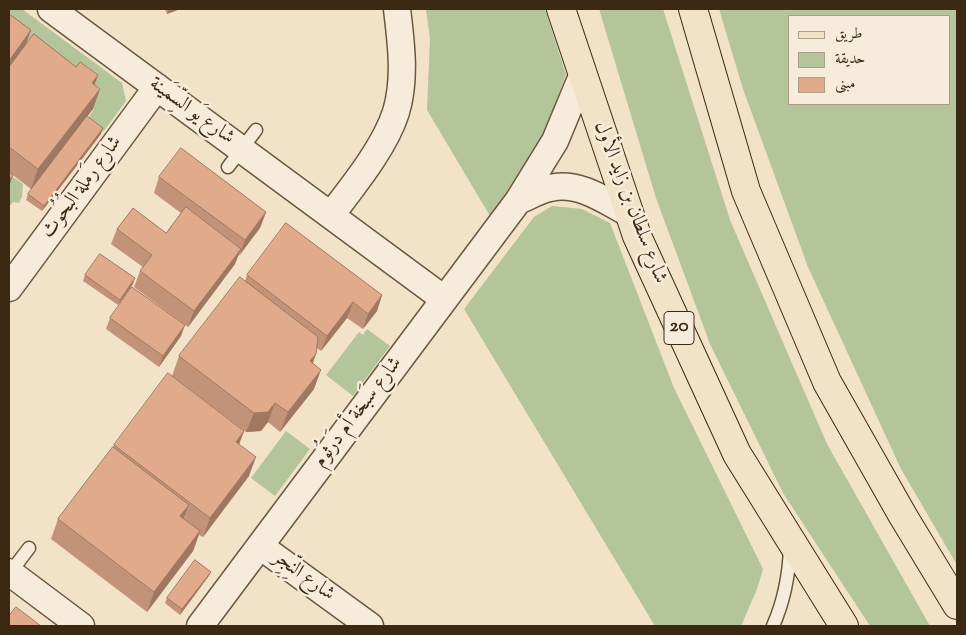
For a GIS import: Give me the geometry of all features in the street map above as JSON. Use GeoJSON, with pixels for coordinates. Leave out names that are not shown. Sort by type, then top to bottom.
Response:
{"type":"FeatureCollection","features":[{"type":"Feature","properties":{"kind":"main road","name":"شارع سلطان بن زايد الأول"},"geometry":{"type":"LineString","coordinates":[[561,9],[637,236],[737,454],[791,544],[844,626]]}},
{"type":"Feature","properties":{"kind":"main road"},"geometry":{"type":"LineString","coordinates":[[693,9],[746,192],[827,382],[957,605]]}},
{"type":"Feature","properties":{"kind":"street","name":"شارع يَو السِّمَينة"},"geometry":{"type":"LineString","coordinates":[[51,9],[444,299]]}},
{"type":"Feature","properties":{"kind":"street"},"geometry":{"type":"LineString","coordinates":[[331,216],[372,161],[396,112],[403,57],[398,9]]}},
{"type":"Feature","properties":{"kind":"street","name":"شارع سَبخة أم دَرثُوم"},"geometry":{"type":"LineString","coordinates":[[200,626],[518,201],[555,142],[582,76]]}},
{"type":"Feature","properties":{"kind":"street","name":"شارع رَملة البُحُوث"},"geometry":{"type":"LineString","coordinates":[[9,288],[157,87]]}},
{"type":"Feature","properties":{"kind":"street"},"geometry":{"type":"LineString","coordinates":[[518,201],[549,188],[570,187],[600,198],[630,214]]}},
{"type":"Feature","properties":{"kind":"street","name":"شارع النِّجِر"},"geometry":{"type":"LineString","coordinates":[[260,546],[370,626]]}},
{"type":"Feature","properties":{"kind":"street"},"geometry":{"type":"LineString","coordinates":[[10,573],[81,626]]}},
{"type":"Feature","properties":{"kind":"lane"},"geometry":{"type":"LineString","coordinates":[[773,626],[781,606],[789,575],[791,544]]}},
{"type":"Feature","properties":{"kind":"lane"},"geometry":{"type":"LineString","coordinates":[[10,573],[29,548]]}},
{"type":"Feature","properties":{"kind":"green space"},"geometry":{"type":"Polygon","coordinates":[[[9,9],[22,9],[122,83],[126,101],[103,132],[87,120],[94,109],[9,33],[9,9]]]}},
{"type":"Feature","properties":{"kind":"green space"},"geometry":{"type":"Polygon","coordinates":[[[426,9],[545,9],[566,74],[543,138],[490,216],[427,110],[430,39],[426,9]]]}},
{"type":"Feature","properties":{"kind":"green space"},"geometry":{"type":"Polygon","coordinates":[[[599,9],[663,9],[730,220],[827,444],[930,626],[870,626],[783,493],[710,344],[656,198],[599,9]]]}},
{"type":"Feature","properties":{"kind":"green space"},"geometry":{"type":"Polygon","coordinates":[[[719,9],[957,9],[957,565],[901,469],[808,267],[743,89],[719,9]]]}},
{"type":"Feature","properties":{"kind":"green space"},"geometry":{"type":"Polygon","coordinates":[[[9,174],[23,184],[22,197],[19,203],[13,202],[9,207],[9,174]]]}},
{"type":"Feature","properties":{"kind":"green space"},"geometry":{"type":"Polygon","coordinates":[[[552,206],[582,209],[610,223],[674,388],[763,569],[757,589],[741,626],[655,626],[464,309],[534,217],[552,206]]]}},
{"type":"Feature","properties":{"kind":"green space"},"geometry":{"type":"Polygon","coordinates":[[[367,329],[390,346],[353,396],[326,375],[359,332],[363,335],[367,329]]]}},
{"type":"Feature","properties":{"kind":"green space"},"geometry":{"type":"Polygon","coordinates":[[[286,431],[310,449],[275,496],[251,478],[286,431]]]}},
{"type":"Feature","properties":{"kind":"building"},"geometry":{"type":"Polygon","coordinates":[[[9,14],[31,30],[9,61],[9,14]]]}},
{"type":"Feature","properties":{"kind":"building"},"geometry":{"type":"Polygon","coordinates":[[[34,34],[76,67],[80,62],[98,75],[92,83],[100,89],[38,169],[9,147],[9,67],[34,34]]]}},
{"type":"Feature","properties":{"kind":"building"},"geometry":{"type":"Polygon","coordinates":[[[87,116],[103,128],[44,206],[28,194],[87,116]]]}},
{"type":"Feature","properties":{"kind":"building"},"geometry":{"type":"Polygon","coordinates":[[[181,148],[266,212],[245,240],[159,177],[181,148]]]}},
{"type":"Feature","properties":{"kind":"building"},"geometry":{"type":"Polygon","coordinates":[[[9,172],[13,175],[9,181],[9,172]]]}},
{"type":"Feature","properties":{"kind":"building"},"geometry":{"type":"Polygon","coordinates":[[[186,207],[241,249],[194,311],[140,271],[152,255],[117,229],[133,208],[166,233],[186,207]]]}},
{"type":"Feature","properties":{"kind":"building"},"geometry":{"type":"Polygon","coordinates":[[[286,223],[382,295],[368,314],[353,302],[327,336],[247,275],[286,223]]]}},
{"type":"Feature","properties":{"kind":"building"},"geometry":{"type":"Polygon","coordinates":[[[100,254],[135,278],[120,300],[85,275],[100,254]]]}},
{"type":"Feature","properties":{"kind":"building"},"geometry":{"type":"Polygon","coordinates":[[[240,277],[318,337],[316,354],[310,361],[321,370],[288,412],[275,403],[268,412],[254,413],[179,356],[240,277]]]}},
{"type":"Feature","properties":{"kind":"building"},"geometry":{"type":"Polygon","coordinates":[[[132,287],[185,325],[163,356],[110,318],[132,287]]]}},
{"type":"Feature","properties":{"kind":"building"},"geometry":{"type":"Polygon","coordinates":[[[168,373],[244,431],[236,442],[256,457],[210,518],[114,445],[168,373]]]}},
{"type":"Feature","properties":{"kind":"building"},"geometry":{"type":"Polygon","coordinates":[[[113,447],[189,505],[180,516],[200,531],[154,592],[58,519],[113,447]]]}},
{"type":"Feature","properties":{"kind":"building"},"geometry":{"type":"Polygon","coordinates":[[[195,560],[211,572],[182,609],[167,598],[195,560]]]}},
{"type":"Feature","properties":{"kind":"building"},"geometry":{"type":"Polygon","coordinates":[[[16,607],[41,626],[9,626],[9,616],[16,607]]]}}]}
